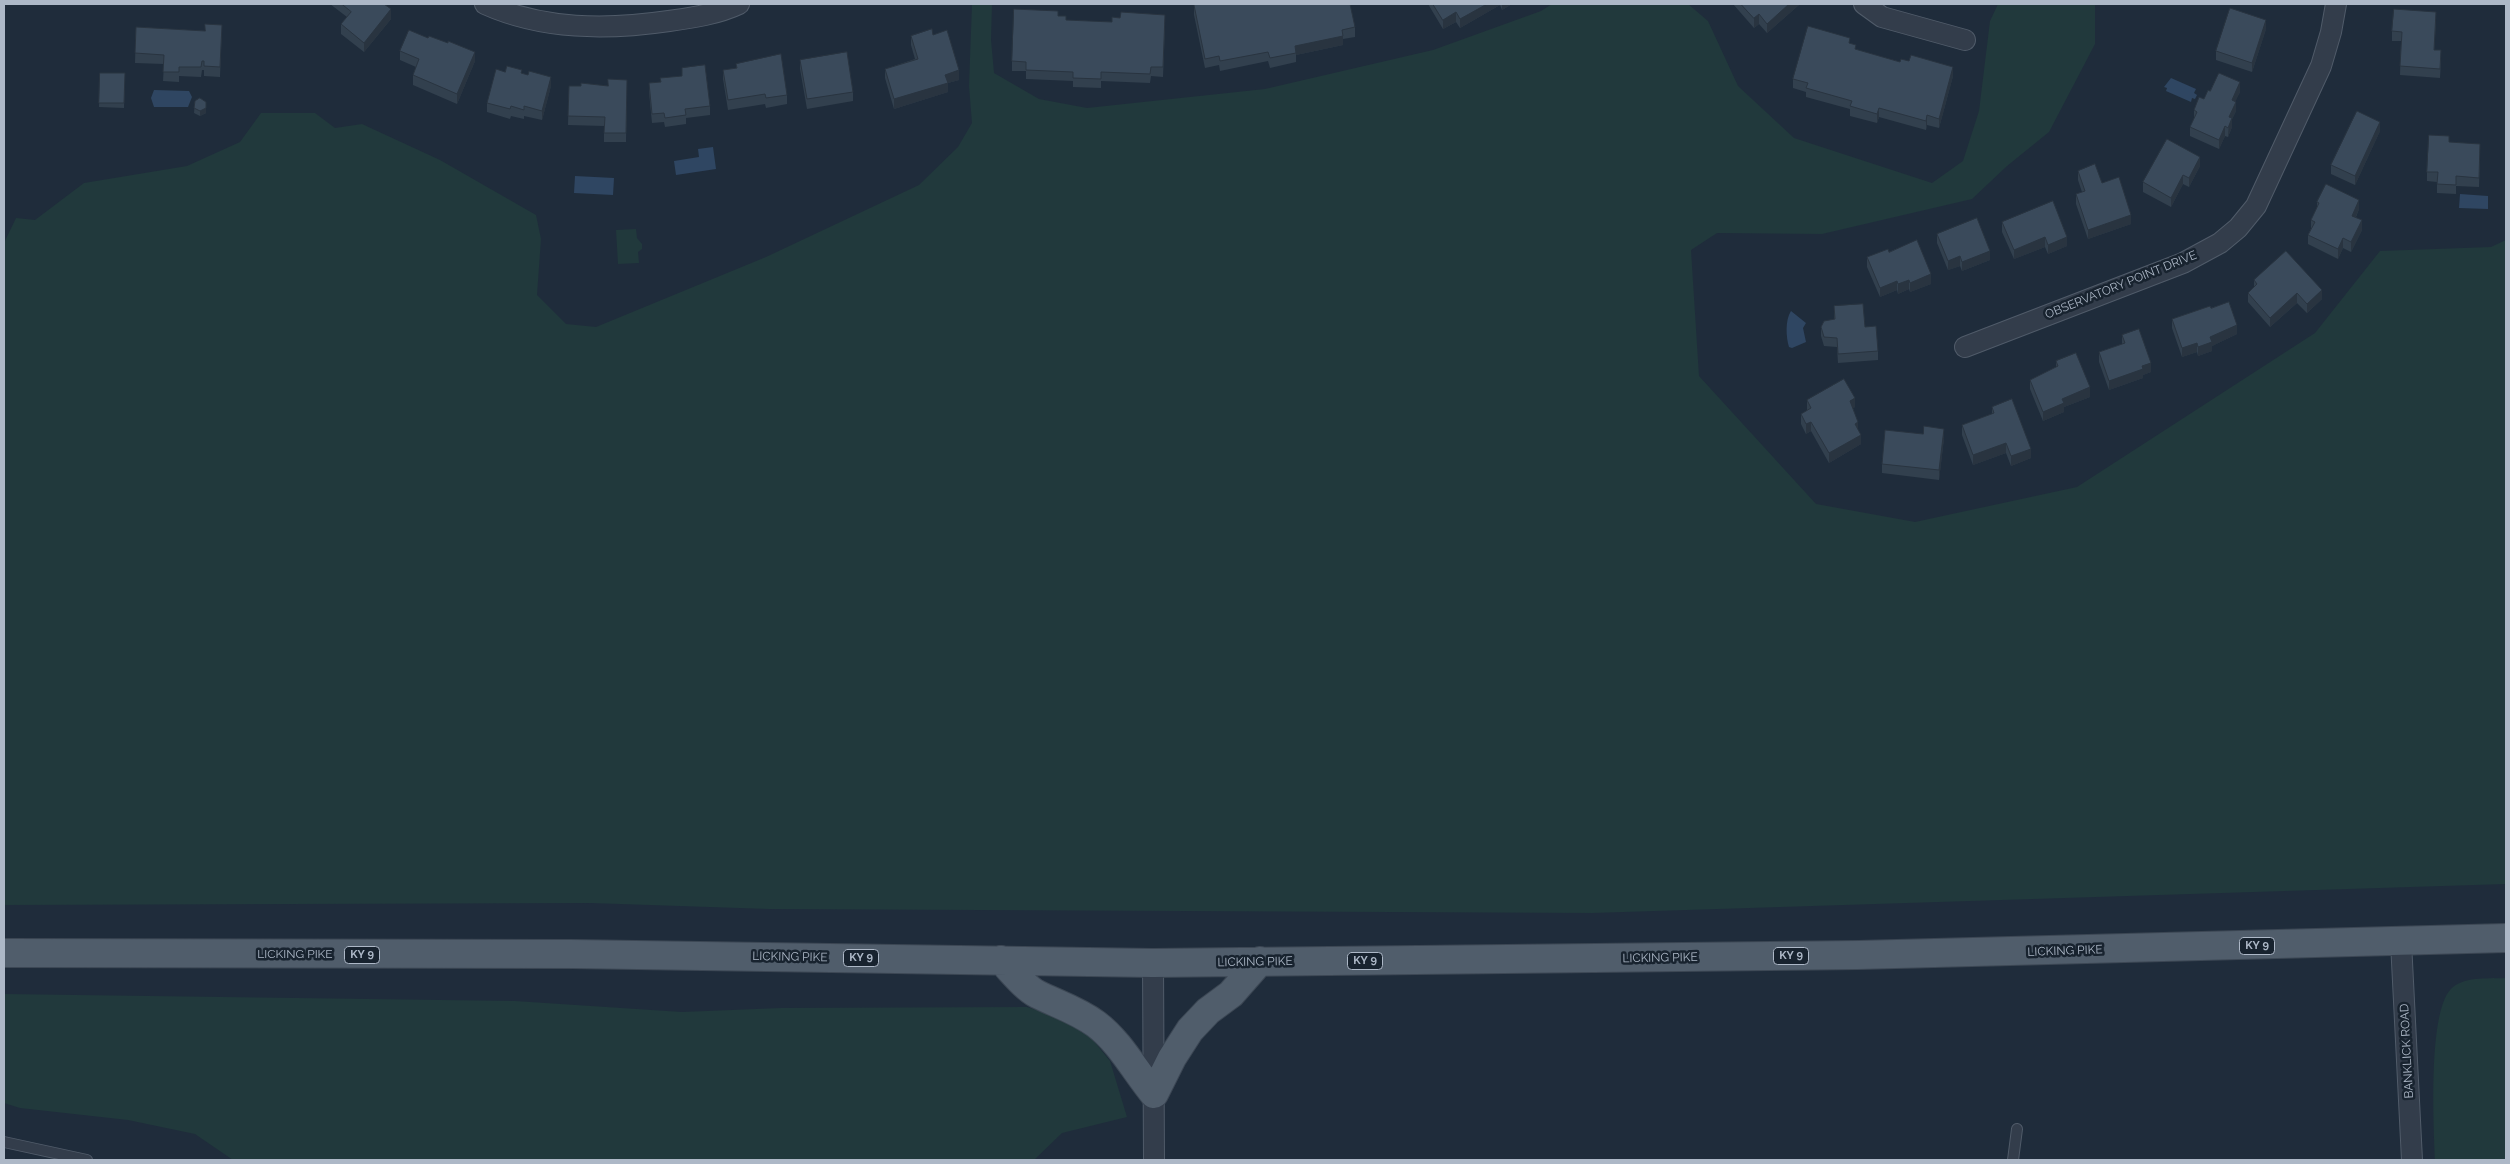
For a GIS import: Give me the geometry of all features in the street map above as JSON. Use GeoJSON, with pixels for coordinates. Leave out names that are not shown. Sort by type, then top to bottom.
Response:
{"type":"FeatureCollection","features":[{"type":"Feature","properties":{"kind":"main road","name":"LICKING PIKE"},"geometry":{"type":"LineString","coordinates":[[4,953],[572,954],[1153,963],[1868,955],[2506,938]]}},
{"type":"Feature","properties":{"kind":"main road"},"geometry":{"type":"LineString","coordinates":[[1001,960],[1036,994],[1072,1008],[1096,1024],[1118,1045],[1154,1094],[1172,1058],[1190,1030],[1208,1011],[1231,994],[1260,961]]}},
{"type":"Feature","properties":{"kind":"street"},"geometry":{"type":"LineString","coordinates":[[484,4],[560,25],[609,28],[688,18],[739,4]]}},
{"type":"Feature","properties":{"kind":"street"},"geometry":{"type":"LineString","coordinates":[[1864,4],[1888,19],[1965,40]]}},
{"type":"Feature","properties":{"kind":"street","name":"OBSERVATORY POINT DRIVE"},"geometry":{"type":"LineString","coordinates":[[1965,347],[2183,263],[2220,243],[2238,228],[2256,206],[2321,66],[2331,32],[2336,4]]}},
{"type":"Feature","properties":{"kind":"street","name":"BANKLICK ROAD"},"geometry":{"type":"LineString","coordinates":[[2401,942],[2412,1160]]}},
{"type":"Feature","properties":{"kind":"street"},"geometry":{"type":"LineString","coordinates":[[1153,963],[1154,1160]]}},
{"type":"Feature","properties":{"kind":"lane"},"geometry":{"type":"LineString","coordinates":[[2013,1160],[2017,1129]]}},
{"type":"Feature","properties":{"kind":"lane"},"geometry":{"type":"LineString","coordinates":[[4,1142],[88,1160]]}},
{"type":"Feature","properties":{"kind":"green space"},"geometry":{"type":"Polygon","coordinates":[[[972,4],[992,4],[991,40],[994,73],[1039,99],[1087,108],[1265,89],[1433,50],[1541,11],[1552,4],[1688,4],[1708,21],[1738,86],[1794,138],[1932,183],[1963,161],[1979,111],[1990,21],[1998,4],[2095,4],[2095,44],[2049,132],[2007,166],[1972,199],[1822,234],[1717,233],[1691,250],[1699,376],[1816,504],[1915,522],[2077,487],[2315,333],[2380,251],[2491,247],[2506,240],[2506,884],[1592,913],[769,909],[590,903],[4,905],[4,243],[16,218],[35,220],[84,183],[187,166],[240,142],[261,113],[315,113],[335,128],[362,124],[440,160],[536,215],[541,239],[537,295],[566,324],[596,327],[766,257],[919,185],[958,147],[972,123],[969,86],[972,4]]]}},
{"type":"Feature","properties":{"kind":"green space"},"geometry":{"type":"Polygon","coordinates":[[[636,229],[637,238],[642,244],[642,249],[638,252],[639,263],[618,264],[616,230],[636,229]]]}},
{"type":"Feature","properties":{"kind":"green space"},"geometry":{"type":"Polygon","coordinates":[[[2506,978],[2506,1160],[2435,1160],[2434,1069],[2439,1018],[2445,999],[2453,987],[2459,983],[2479,979],[2506,978]]]}},
{"type":"Feature","properties":{"kind":"green space"},"geometry":{"type":"Polygon","coordinates":[[[4,994],[515,1001],[682,1012],[781,1008],[1027,1007],[1080,1024],[1110,1061],[1127,1117],[1062,1133],[1034,1160],[233,1160],[195,1134],[128,1120],[20,1108],[4,1103],[4,994]]]}},
{"type":"Feature","properties":{"kind":"water"},"geometry":{"type":"Polygon","coordinates":[[[2171,78],[2196,89],[2194,93],[2197,95],[2195,99],[2192,98],[2191,102],[2166,91],[2167,88],[2164,87],[2171,78]]]}},
{"type":"Feature","properties":{"kind":"water"},"geometry":{"type":"Polygon","coordinates":[[[154,90],[189,91],[192,97],[188,107],[154,107],[151,98],[154,90]]]}},
{"type":"Feature","properties":{"kind":"water"},"geometry":{"type":"Polygon","coordinates":[[[713,147],[716,169],[676,175],[674,161],[699,157],[698,149],[713,147]]]}},
{"type":"Feature","properties":{"kind":"water"},"geometry":{"type":"Polygon","coordinates":[[[575,176],[614,178],[613,195],[574,193],[575,176]]]}},
{"type":"Feature","properties":{"kind":"water"},"geometry":{"type":"Polygon","coordinates":[[[2460,194],[2488,196],[2488,209],[2459,208],[2460,194]]]}},
{"type":"Feature","properties":{"kind":"water"},"geometry":{"type":"Polygon","coordinates":[[[1791,311],[1806,323],[1803,328],[1806,342],[1792,348],[1789,347],[1787,334],[1787,324],[1791,311]]]}},
{"type":"Feature","properties":{"kind":"building"},"geometry":{"type":"Polygon","coordinates":[[[342,4],[384,4],[391,9],[364,43],[341,24],[351,12],[342,4]]]}},
{"type":"Feature","properties":{"kind":"building"},"geometry":{"type":"Polygon","coordinates":[[[1350,4],[1355,27],[1342,30],[1343,36],[1295,46],[1296,53],[1270,58],[1268,52],[1220,61],[1219,56],[1205,59],[1194,5],[1350,4]]]}},
{"type":"Feature","properties":{"kind":"building"},"geometry":{"type":"Polygon","coordinates":[[[1433,4],[1487,4],[1460,19],[1456,12],[1443,20],[1433,4]]]}},
{"type":"Feature","properties":{"kind":"building"},"geometry":{"type":"Polygon","coordinates":[[[1741,4],[1789,4],[1767,24],[1759,14],[1754,18],[1741,4]]]}},
{"type":"Feature","properties":{"kind":"building"},"geometry":{"type":"Polygon","coordinates":[[[2230,8],[2266,20],[2252,63],[2216,51],[2230,8]]]}},
{"type":"Feature","properties":{"kind":"building"},"geometry":{"type":"Polygon","coordinates":[[[1014,9],[1058,11],[1058,16],[1066,16],[1066,20],[1112,22],[1112,17],[1120,18],[1121,12],[1165,15],[1163,67],[1151,67],[1150,74],[1101,72],[1101,79],[1073,78],[1073,72],[1026,70],[1026,62],[1012,61],[1014,9]]]}},
{"type":"Feature","properties":{"kind":"building"},"geometry":{"type":"Polygon","coordinates":[[[2394,9],[2436,12],[2434,50],[2441,50],[2440,69],[2400,66],[2402,32],[2392,31],[2394,9]]]}},
{"type":"Feature","properties":{"kind":"building"},"geometry":{"type":"Polygon","coordinates":[[[205,24],[222,25],[220,67],[204,66],[204,61],[202,61],[201,67],[179,67],[179,72],[163,72],[164,55],[135,53],[136,27],[205,31],[205,24]]]}},
{"type":"Feature","properties":{"kind":"building"},"geometry":{"type":"Polygon","coordinates":[[[1808,26],[1850,38],[1849,43],[1856,45],[1855,49],[1900,62],[1901,59],[1909,61],[1911,55],[1953,67],[1939,119],[1927,115],[1926,121],[1879,108],[1877,114],[1850,106],[1852,101],[1806,88],[1808,83],[1793,79],[1808,26]]]}},
{"type":"Feature","properties":{"kind":"building"},"geometry":{"type":"Polygon","coordinates":[[[932,29],[933,35],[947,30],[959,70],[945,75],[948,83],[894,99],[885,69],[918,59],[911,36],[932,29]]]}},
{"type":"Feature","properties":{"kind":"building"},"geometry":{"type":"Polygon","coordinates":[[[409,30],[428,38],[429,36],[448,43],[448,41],[475,52],[457,94],[413,75],[419,59],[400,51],[409,30]]]}},
{"type":"Feature","properties":{"kind":"building"},"geometry":{"type":"Polygon","coordinates":[[[847,52],[853,92],[807,99],[800,60],[847,52]]]}},
{"type":"Feature","properties":{"kind":"building"},"geometry":{"type":"Polygon","coordinates":[[[781,54],[787,95],[766,98],[765,94],[728,100],[723,70],[737,68],[736,64],[781,54]]]}},
{"type":"Feature","properties":{"kind":"building"},"geometry":{"type":"Polygon","coordinates":[[[705,65],[710,106],[685,109],[686,115],[665,118],[664,113],[652,114],[649,83],[661,82],[660,78],[682,76],[682,68],[705,65]]]}},
{"type":"Feature","properties":{"kind":"building"},"geometry":{"type":"Polygon","coordinates":[[[507,66],[522,70],[521,73],[528,75],[529,71],[551,77],[542,111],[524,106],[524,110],[511,106],[510,109],[487,103],[496,69],[505,72],[507,66]]]}},
{"type":"Feature","properties":{"kind":"building"},"geometry":{"type":"Polygon","coordinates":[[[100,73],[125,73],[124,103],[99,103],[100,73]]]}},
{"type":"Feature","properties":{"kind":"building"},"geometry":{"type":"Polygon","coordinates":[[[2219,73],[2240,82],[2232,100],[2236,102],[2229,117],[2232,118],[2228,128],[2225,126],[2219,140],[2190,127],[2197,112],[2194,110],[2199,97],[2204,99],[2219,73]]]}},
{"type":"Feature","properties":{"kind":"building"},"geometry":{"type":"Polygon","coordinates":[[[608,79],[627,80],[626,133],[604,133],[605,117],[568,116],[569,86],[581,86],[581,83],[608,86],[608,79]]]}},
{"type":"Feature","properties":{"kind":"building"},"geometry":{"type":"Polygon","coordinates":[[[200,98],[206,102],[206,108],[200,111],[194,108],[195,101],[200,98]]]}},
{"type":"Feature","properties":{"kind":"building"},"geometry":{"type":"Polygon","coordinates":[[[2357,111],[2380,122],[2355,176],[2331,165],[2357,111]]]}},
{"type":"Feature","properties":{"kind":"building"},"geometry":{"type":"Polygon","coordinates":[[[2429,135],[2449,136],[2449,142],[2480,144],[2479,178],[2456,176],[2456,185],[2437,184],[2438,172],[2427,172],[2429,135]]]}},
{"type":"Feature","properties":{"kind":"building"},"geometry":{"type":"Polygon","coordinates":[[[2167,139],[2200,157],[2189,178],[2183,175],[2171,198],[2143,182],[2167,139]]]}},
{"type":"Feature","properties":{"kind":"building"},"geometry":{"type":"Polygon","coordinates":[[[2095,164],[2102,183],[2119,177],[2131,215],[2088,230],[2076,194],[2085,191],[2078,171],[2095,164]]]}},
{"type":"Feature","properties":{"kind":"building"},"geometry":{"type":"Polygon","coordinates":[[[2326,184],[2359,200],[2352,216],[2362,220],[2351,242],[2343,238],[2338,249],[2308,235],[2315,222],[2311,220],[2319,203],[2317,202],[2326,184]]]}},
{"type":"Feature","properties":{"kind":"building"},"geometry":{"type":"Polygon","coordinates":[[[2053,201],[2067,237],[2048,245],[2045,237],[2014,250],[2002,222],[2053,201]]]}},
{"type":"Feature","properties":{"kind":"building"},"geometry":{"type":"Polygon","coordinates":[[[1977,218],[1990,251],[1962,262],[1960,256],[1948,261],[1937,234],[1977,218]]]}},
{"type":"Feature","properties":{"kind":"building"},"geometry":{"type":"Polygon","coordinates":[[[1917,240],[1931,274],[1910,283],[1909,280],[1898,284],[1897,281],[1880,288],[1867,257],[1888,249],[1889,252],[1917,240]]]}},
{"type":"Feature","properties":{"kind":"building"},"geometry":{"type":"Polygon","coordinates":[[[2286,251],[2322,290],[2307,304],[2297,293],[2270,318],[2248,293],[2257,284],[2254,280],[2286,251]]]}},
{"type":"Feature","properties":{"kind":"building"},"geometry":{"type":"Polygon","coordinates":[[[2229,302],[2237,325],[2210,337],[2212,342],[2198,347],[2197,343],[2182,348],[2172,319],[2210,306],[2211,308],[2229,302]]]}},
{"type":"Feature","properties":{"kind":"building"},"geometry":{"type":"Polygon","coordinates":[[[1863,304],[1865,327],[1876,326],[1878,351],[1838,354],[1837,338],[1824,337],[1821,327],[1824,321],[1835,319],[1834,306],[1863,304]]]}},
{"type":"Feature","properties":{"kind":"building"},"geometry":{"type":"Polygon","coordinates":[[[2139,329],[2151,363],[2142,366],[2143,369],[2109,381],[2099,352],[2125,343],[2122,335],[2139,329]]]}},
{"type":"Feature","properties":{"kind":"building"},"geometry":{"type":"Polygon","coordinates":[[[2076,353],[2090,387],[2062,399],[2064,403],[2043,412],[2030,380],[2058,366],[2056,361],[2076,353]]]}},
{"type":"Feature","properties":{"kind":"building"},"geometry":{"type":"Polygon","coordinates":[[[1844,379],[1855,398],[1850,401],[1858,422],[1855,424],[1861,435],[1829,453],[1811,422],[1806,424],[1801,414],[1811,408],[1807,400],[1844,379]]]}},
{"type":"Feature","properties":{"kind":"building"},"geometry":{"type":"Polygon","coordinates":[[[2012,399],[2031,449],[2011,456],[2006,443],[1973,455],[1962,425],[1994,413],[1992,407],[2012,399]]]}},
{"type":"Feature","properties":{"kind":"building"},"geometry":{"type":"Polygon","coordinates":[[[1924,426],[1944,429],[1939,470],[1882,464],[1885,430],[1923,434],[1924,426]]]}}]}
